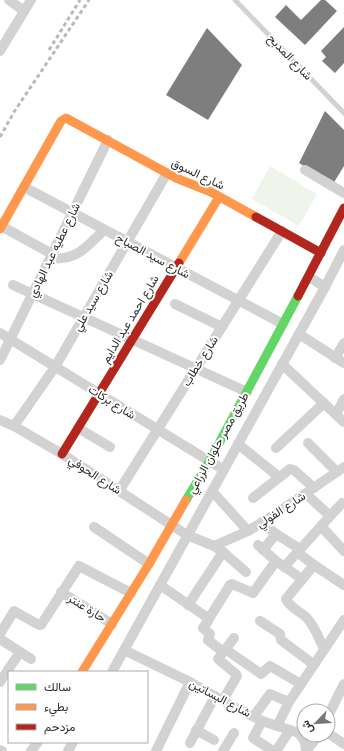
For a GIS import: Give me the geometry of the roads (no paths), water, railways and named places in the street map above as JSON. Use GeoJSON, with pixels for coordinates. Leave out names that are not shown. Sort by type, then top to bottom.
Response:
{"type":"FeatureCollection","features":[{"type":"Feature","properties":{"kind":"street"},"geometry":{"type":"LineString","coordinates":[[9,0],[24,11]]}},
{"type":"Feature","properties":{"kind":"street"},"geometry":{"type":"LineString","coordinates":[[0,51],[30,0]]}},
{"type":"Feature","properties":{"kind":"street","name":"شارع السوق"},"geometry":{"type":"LineString","coordinates":[[24,187],[61,120],[69,119],[184,183],[219,197],[321,253]]}},
{"type":"Feature","properties":{"kind":"street","name":"شارع عطيه عبد الهادي"},"geometry":{"type":"LineString","coordinates":[[0,360],[108,140]]}},
{"type":"Feature","properties":{"kind":"street"},"geometry":{"type":"LineString","coordinates":[[306,170],[344,193]]}},
{"type":"Feature","properties":{"kind":"street","name":"شارع سيد علي"},"geometry":{"type":"LineString","coordinates":[[14,426],[55,367],[167,173]]}},
{"type":"Feature","properties":{"kind":"street"},"geometry":{"type":"LineString","coordinates":[[24,187],[1,228],[51,256],[60,259],[69,258],[78,254],[104,230]]}},
{"type":"Feature","properties":{"kind":"street","name":"شارع سيد الصباح"},"geometry":{"type":"LineString","coordinates":[[24,187],[283,324]]}},
{"type":"Feature","properties":{"kind":"street","name":"شارع احمد عبد الدايم"},"geometry":{"type":"LineString","coordinates":[[62,454],[219,197]]}},
{"type":"Feature","properties":{"kind":"street","name":"طريق مصر حلوان الزراعي"},"geometry":{"type":"LineString","coordinates":[[83,671],[149,564],[209,462],[344,208]]}},
{"type":"Feature","properties":{"kind":"street","name":"شارع خطاب"},"geometry":{"type":"LineString","coordinates":[[119,491],[282,231]]}},
{"type":"Feature","properties":{"kind":"street","name":"طريق مصر حلوان الزراعي"},"geometry":{"type":"LineString","coordinates":[[113,671],[344,250]]}},
{"type":"Feature","properties":{"kind":"street"},"geometry":{"type":"LineString","coordinates":[[308,277],[325,287]]}},
{"type":"Feature","properties":{"kind":"street"},"geometry":{"type":"LineString","coordinates":[[13,285],[247,392]]}},
{"type":"Feature","properties":{"kind":"street"},"geometry":{"type":"LineString","coordinates":[[175,304],[222,327]]}},
{"type":"Feature","properties":{"kind":"street","name":"شارع بركات"},"geometry":{"type":"LineString","coordinates":[[0,334],[224,470]]}},
{"type":"Feature","properties":{"kind":"street"},"geometry":{"type":"LineString","coordinates":[[299,334],[344,364]]}},
{"type":"Feature","properties":{"kind":"street"},"geometry":{"type":"LineString","coordinates":[[335,358],[344,343]]}},
{"type":"Feature","properties":{"kind":"street"},"geometry":{"type":"LineString","coordinates":[[282,364],[344,422]]}},
{"type":"Feature","properties":{"kind":"street"},"geometry":{"type":"LineString","coordinates":[[336,414],[344,398]]}},
{"type":"Feature","properties":{"kind":"street"},"geometry":{"type":"LineString","coordinates":[[276,448],[324,403]]}},
{"type":"Feature","properties":{"kind":"street","name":"شارع الحوفي"},"geometry":{"type":"LineString","coordinates":[[0,420],[14,426],[62,454],[188,535],[214,546],[246,572]]}},
{"type":"Feature","properties":{"kind":"street"},"geometry":{"type":"LineString","coordinates":[[78,428],[110,447]]}},
{"type":"Feature","properties":{"kind":"street"},"geometry":{"type":"LineString","coordinates":[[308,443],[340,469]]}},
{"type":"Feature","properties":{"kind":"street"},"geometry":{"type":"LineString","coordinates":[[238,444],[278,477]]}},
{"type":"Feature","properties":{"kind":"street"},"geometry":{"type":"LineString","coordinates":[[253,498],[287,470],[293,469],[330,516]]}},
{"type":"Feature","properties":{"kind":"street","name":"شارع الفولي"},"geometry":{"type":"LineString","coordinates":[[214,546],[248,531],[310,491],[340,469]]}},
{"type":"Feature","properties":{"kind":"street"},"geometry":{"type":"LineString","coordinates":[[212,491],[248,531]]}},
{"type":"Feature","properties":{"kind":"street"},"geometry":{"type":"LineString","coordinates":[[301,684],[270,666],[261,674],[208,640],[210,634],[203,628],[230,585],[232,584],[253,593],[280,564],[299,550],[342,503]]}},
{"type":"Feature","properties":{"kind":"street"},"geometry":{"type":"LineString","coordinates":[[262,522],[299,550],[314,565],[344,585]]}},
{"type":"Feature","properties":{"kind":"street"},"geometry":{"type":"LineString","coordinates":[[321,526],[343,548]]}},
{"type":"Feature","properties":{"kind":"street"},"geometry":{"type":"LineString","coordinates":[[94,527],[149,564]]}},
{"type":"Feature","properties":{"kind":"street"},"geometry":{"type":"LineString","coordinates":[[276,534],[260,547],[280,564],[302,579]]}},
{"type":"Feature","properties":{"kind":"street"},"geometry":{"type":"LineString","coordinates":[[188,605],[223,552]]}},
{"type":"Feature","properties":{"kind":"street"},"geometry":{"type":"LineString","coordinates":[[0,634],[14,611],[41,625],[77,567],[80,565],[131,593]]}},
{"type":"Feature","properties":{"kind":"street"},"geometry":{"type":"LineString","coordinates":[[314,565],[286,597],[286,601],[302,613],[312,625],[324,649]]}},
{"type":"Feature","properties":{"kind":"street"},"geometry":{"type":"LineString","coordinates":[[160,585],[208,620]]}},
{"type":"Feature","properties":{"kind":"street","name":"حارة عنتر"},"geometry":{"type":"LineString","coordinates":[[61,592],[112,624]]}},
{"type":"Feature","properties":{"kind":"street"},"geometry":{"type":"LineString","coordinates":[[277,726],[289,702],[313,664],[344,620]]}},
{"type":"Feature","properties":{"kind":"street"},"geometry":{"type":"LineString","coordinates":[[260,622],[280,634],[281,640],[313,664]]}},
{"type":"Feature","properties":{"kind":"street"},"geometry":{"type":"LineString","coordinates":[[190,743],[196,730],[237,676],[219,659],[234,638]]}},
{"type":"Feature","properties":{"kind":"street"},"geometry":{"type":"LineString","coordinates":[[0,639],[31,659]]}},
{"type":"Feature","properties":{"kind":"street","name":"شارع البساتين"},"geometry":{"type":"LineString","coordinates":[[124,650],[190,682],[258,719],[302,735],[305,742],[306,751]]}},
{"type":"Feature","properties":{"kind":"street"},"geometry":{"type":"LineString","coordinates":[[0,682],[20,652]]}},
{"type":"Feature","properties":{"kind":"street"},"geometry":{"type":"LineString","coordinates":[[156,751],[190,682]]}},
{"type":"Feature","properties":{"kind":"street"},"geometry":{"type":"LineString","coordinates":[[340,702],[344,684]]}},
{"type":"Feature","properties":{"kind":"street"},"geometry":{"type":"LineString","coordinates":[[289,702],[270,694],[258,719],[253,738],[274,751],[290,730]]}},
{"type":"Feature","properties":{"kind":"street"},"geometry":{"type":"LineString","coordinates":[[196,730],[214,740]]}},
{"type":"Feature","properties":{"kind":"street"},"geometry":{"type":"LineString","coordinates":[[223,751],[234,733]]}},
{"type":"Feature","properties":{"kind":"street"},"geometry":{"type":"LineString","coordinates":[[31,751],[37,743]]}},
{"type":"Feature","properties":{"kind":"street"},"geometry":{"type":"LineString","coordinates":[[306,751],[312,743]]}},
{"type":"Feature","properties":{"kind":"lane","name":"شارع المدبح"},"geometry":{"type":"LineString","coordinates":[[235,0],[344,113]]}},
{"type":"Feature","properties":{"kind":"railway"},"geometry":{"type":"LineString","coordinates":[[49,50],[80,0]]}},
{"type":"Feature","properties":{"kind":"railway"},"geometry":{"type":"LineString","coordinates":[[0,137],[14,112],[89,0]]}}]}
